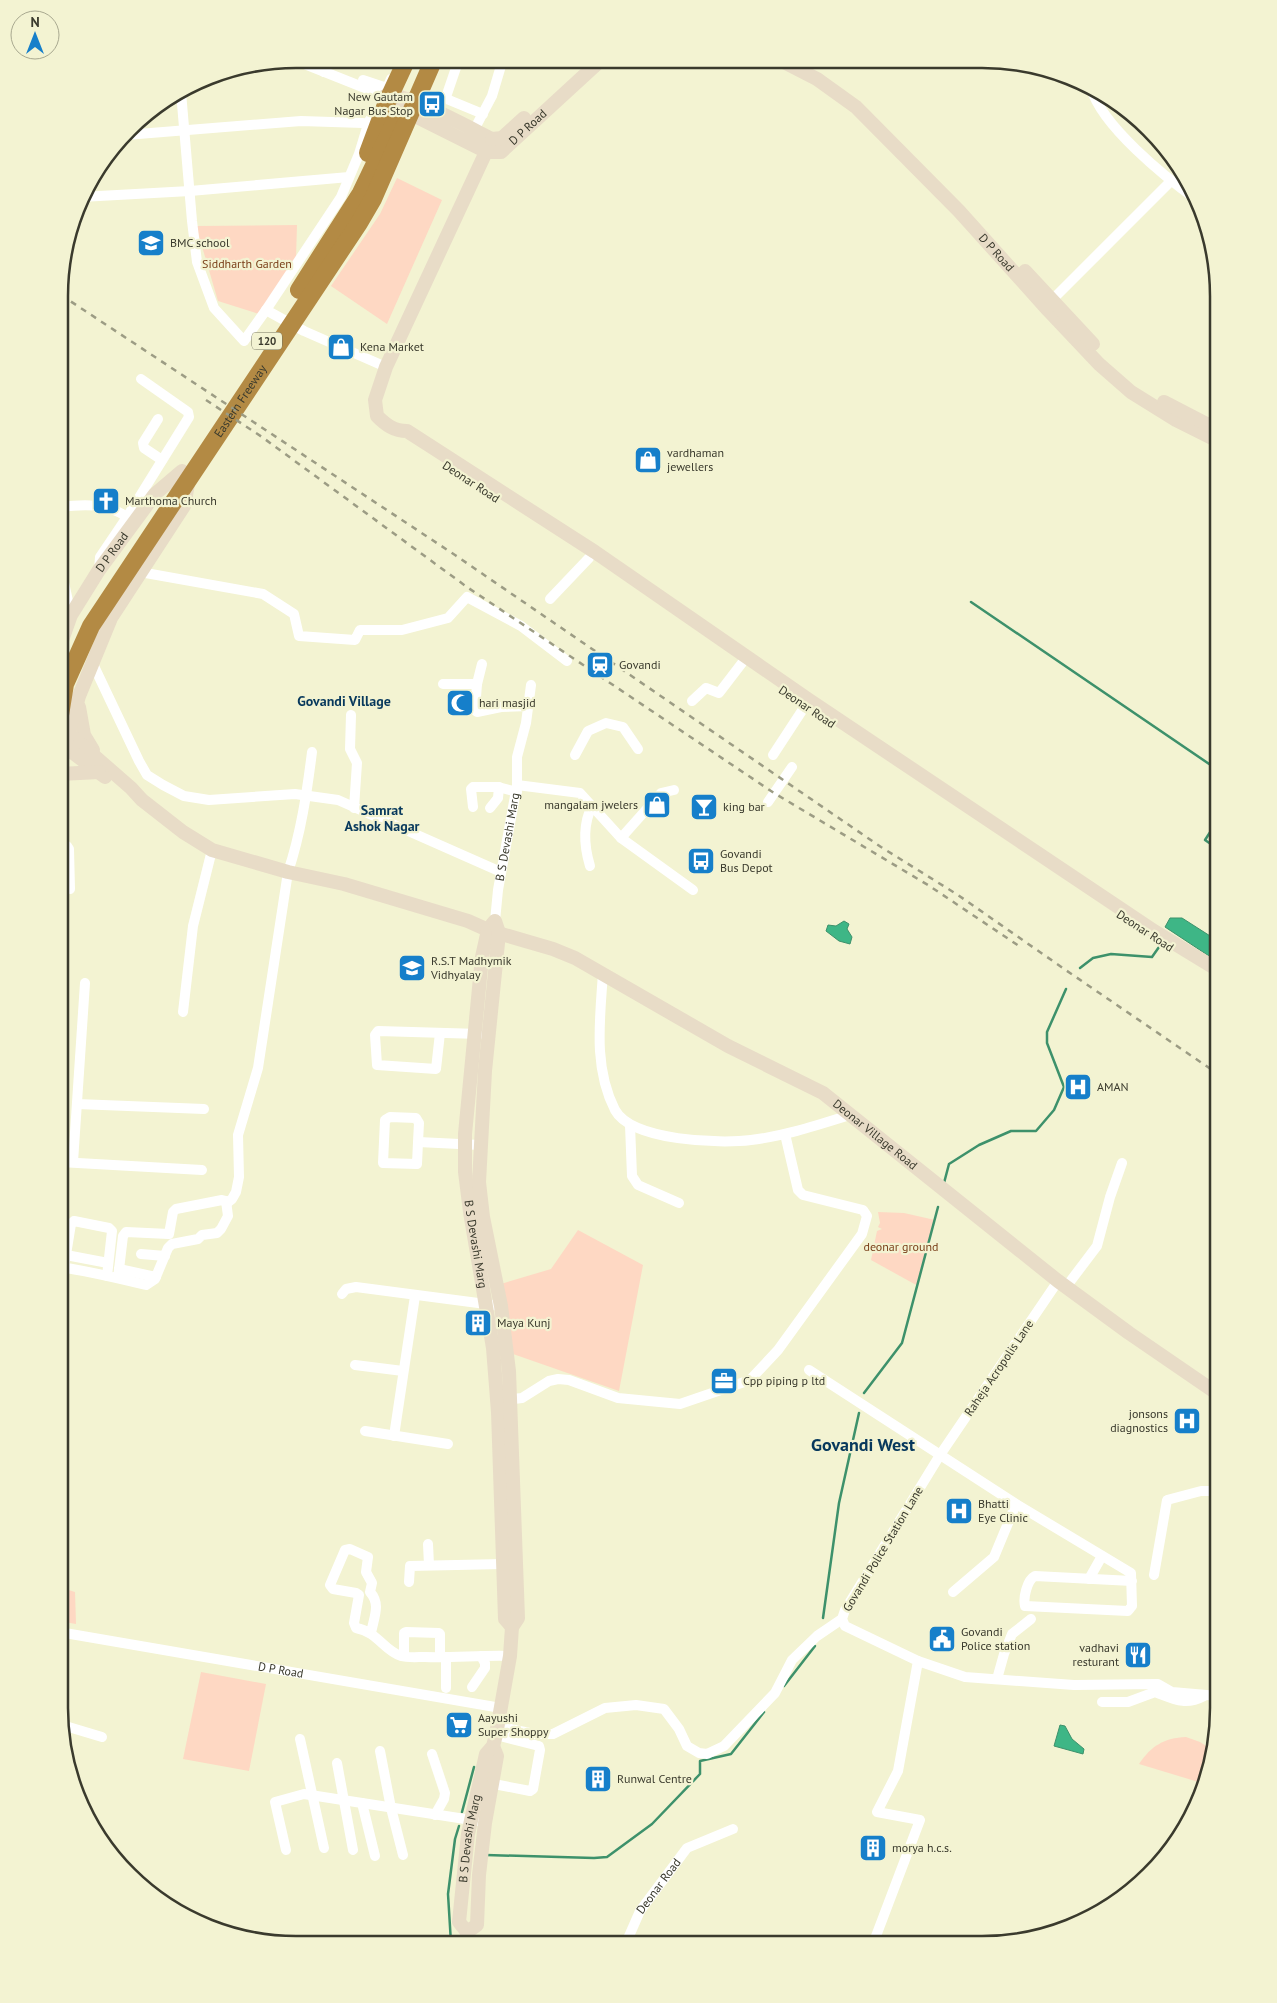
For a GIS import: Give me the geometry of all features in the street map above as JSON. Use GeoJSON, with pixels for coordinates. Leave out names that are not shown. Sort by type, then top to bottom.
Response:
{"type":"FeatureCollection","features":[{"type":"Feature","properties":{"kind":"highway"},"geometry":{"type":"LineString","coordinates":[[335,246],[339,214],[362,169],[386,98],[400,68]]}},
{"type":"Feature","properties":{"kind":"highway","name":"Eastern Freeway"},"geometry":{"type":"LineString","coordinates":[[354,219],[361,193],[419,68]]}},
{"type":"Feature","properties":{"kind":"highway","name":"Eastern Freeway"},"geometry":{"type":"LineString","coordinates":[[68,677],[91,626],[167,502],[335,246],[354,219],[373,199],[430,68]]}},
{"type":"Feature","properties":{"kind":"highway"},"geometry":{"type":"LineString","coordinates":[[335,246],[363,230],[386,189],[437,68]]}},
{"type":"Feature","properties":{"kind":"highway","name":"Eastern Freeway"},"geometry":{"type":"LineString","coordinates":[[68,656],[83,621],[167,502]]}},
{"type":"Feature","properties":{"kind":"main road","name":"D P Road"},"geometry":{"type":"LineString","coordinates":[[490,146],[501,152],[583,68]]}},
{"type":"Feature","properties":{"kind":"main road","name":"D P Road"},"geometry":{"type":"LineString","coordinates":[[800,68],[856,107],[957,204],[1029,282],[1099,364],[1124,380]]}},
{"type":"Feature","properties":{"kind":"main road"},"geometry":{"type":"LineString","coordinates":[[386,98],[474,130],[490,146]]}},
{"type":"Feature","properties":{"kind":"main road"},"geometry":{"type":"LineString","coordinates":[[419,111],[490,146]]}},
{"type":"Feature","properties":{"kind":"main road","name":"Deonar Road"},"geometry":{"type":"LineString","coordinates":[[490,146],[386,367],[375,400],[377,416],[391,428],[400,431],[402,437],[424,447],[537,520],[589,558],[1137,922],[1210,973]]}},
{"type":"Feature","properties":{"kind":"main road","name":"D P Road"},"geometry":{"type":"LineString","coordinates":[[1029,282],[1052,300],[1104,355],[1131,392],[1183,418],[1210,427]]}},
{"type":"Feature","properties":{"kind":"main road","name":"D P Road"},"geometry":{"type":"LineString","coordinates":[[1183,418],[1210,437]]}},
{"type":"Feature","properties":{"kind":"main road"},"geometry":{"type":"LineString","coordinates":[[68,726],[111,618],[184,506],[186,473]]}},
{"type":"Feature","properties":{"kind":"main road","name":"D P Road"},"geometry":{"type":"LineString","coordinates":[[68,625],[98,570],[155,494],[186,473]]}},
{"type":"Feature","properties":{"kind":"main road","name":"Deonar Road"},"geometry":{"type":"LineString","coordinates":[[537,520],[595,552],[742,663],[807,703]]}},
{"type":"Feature","properties":{"kind":"main road"},"geometry":{"type":"LineString","coordinates":[[68,773],[102,769],[84,734],[80,720],[79,696]]}},
{"type":"Feature","properties":{"kind":"main road","name":"Deonar Village Road"},"geometry":{"type":"LineString","coordinates":[[68,740],[102,769],[132,788],[142,800],[182,832],[212,850],[288,872],[344,884],[494,928],[576,958],[728,1046],[823,1093],[1062,1284],[1128,1333],[1210,1389]]}},
{"type":"Feature","properties":{"kind":"main road","name":"Deonar Road"},"geometry":{"type":"LineString","coordinates":[[1137,922],[1210,965]]}},
{"type":"Feature","properties":{"kind":"main road","name":"B S Devashi Marg"},"geometry":{"type":"LineString","coordinates":[[494,928],[474,1034],[465,1144],[465,1172],[485,1304],[504,1400],[502,1564],[505,1619],[512,1627]]}},
{"type":"Feature","properties":{"kind":"main road","name":"B S Devashi Marg"},"geometry":{"type":"LineString","coordinates":[[466,1936],[459,1922],[471,1820],[486,1754],[495,1736],[510,1656],[512,1627],[518,1618],[504,1400],[501,1306],[483,1217],[479,1182],[480,1146],[490,1035],[489,958]]}},
{"type":"Feature","properties":{"kind":"main road","name":"B S Devashi Marg"},"geometry":{"type":"LineString","coordinates":[[469,1936],[477,1925],[479,1875],[485,1823],[494,1784],[497,1756],[495,1736]]}},
{"type":"Feature","properties":{"kind":"street"},"geometry":{"type":"LineString","coordinates":[[181,99],[197,262],[214,308],[244,341],[341,197],[370,119],[386,98],[331,68]]}},
{"type":"Feature","properties":{"kind":"street"},"geometry":{"type":"LineString","coordinates":[[456,68],[446,97],[483,114]]}},
{"type":"Feature","properties":{"kind":"street"},"geometry":{"type":"LineString","coordinates":[[474,130],[492,96],[500,68]]}},
{"type":"Feature","properties":{"kind":"street"},"geometry":{"type":"LineString","coordinates":[[1096,99],[1100,107],[1122,134],[1171,181],[1183,190]]}},
{"type":"Feature","properties":{"kind":"street"},"geometry":{"type":"LineString","coordinates":[[134,134],[301,121],[363,123]]}},
{"type":"Feature","properties":{"kind":"street"},"geometry":{"type":"LineString","coordinates":[[90,196],[190,191],[349,177]]}},
{"type":"Feature","properties":{"kind":"street"},"geometry":{"type":"LineString","coordinates":[[1052,300],[1171,181]]}},
{"type":"Feature","properties":{"kind":"street"},"geometry":{"type":"LineString","coordinates":[[266,310],[304,331],[386,367]]}},
{"type":"Feature","properties":{"kind":"street"},"geometry":{"type":"LineString","coordinates":[[98,570],[100,557],[128,516],[189,417],[188,412],[141,379]]}},
{"type":"Feature","properties":{"kind":"street"},"geometry":{"type":"LineString","coordinates":[[158,419],[143,443],[144,448],[162,460]]}},
{"type":"Feature","properties":{"kind":"street"},"geometry":{"type":"LineString","coordinates":[[68,506],[104,506],[128,516]]}},
{"type":"Feature","properties":{"kind":"street"},"geometry":{"type":"LineString","coordinates":[[550,599],[589,558]]}},
{"type":"Feature","properties":{"kind":"street"},"geometry":{"type":"LineString","coordinates":[[140,572],[263,594],[294,614],[298,636],[355,640],[360,630],[402,630],[448,618],[467,597],[521,626],[567,661]]}},
{"type":"Feature","properties":{"kind":"street"},"geometry":{"type":"LineString","coordinates":[[68,600],[72,615]]}},
{"type":"Feature","properties":{"kind":"street"},"geometry":{"type":"LineString","coordinates":[[92,662],[147,775],[184,796],[208,800],[294,794],[338,800],[501,872]]}},
{"type":"Feature","properties":{"kind":"street"},"geometry":{"type":"LineString","coordinates":[[692,701],[706,688],[719,693],[742,663]]}},
{"type":"Feature","properties":{"kind":"street"},"geometry":{"type":"LineString","coordinates":[[482,664],[475,697],[475,710],[477,712],[501,707],[529,706]]}},
{"type":"Feature","properties":{"kind":"street"},"geometry":{"type":"LineString","coordinates":[[442,684],[477,684]]}},
{"type":"Feature","properties":{"kind":"street"},"geometry":{"type":"LineString","coordinates":[[473,807],[471,789],[517,788],[517,757],[529,706],[531,685]]}},
{"type":"Feature","properties":{"kind":"street"},"geometry":{"type":"LineString","coordinates":[[773,755],[807,703]]}},
{"type":"Feature","properties":{"kind":"street"},"geometry":{"type":"LineString","coordinates":[[351,715],[350,749],[357,763],[354,808]]}},
{"type":"Feature","properties":{"kind":"street"},"geometry":{"type":"LineString","coordinates":[[575,755],[588,731],[606,722],[622,727],[638,749]]}},
{"type":"Feature","properties":{"kind":"street"},"geometry":{"type":"LineString","coordinates":[[227,1203],[236,1192],[239,1178],[238,1135],[258,1068],[288,872],[295,852],[307,796],[312,752]]}},
{"type":"Feature","properties":{"kind":"street"},"geometry":{"type":"LineString","coordinates":[[768,802],[792,767]]}},
{"type":"Feature","properties":{"kind":"street"},"geometry":{"type":"LineString","coordinates":[[499,787],[499,795],[492,805],[514,806]]}},
{"type":"Feature","properties":{"kind":"street","name":"B S Devashi Marg"},"geometry":{"type":"LineString","coordinates":[[494,928],[501,872],[517,788],[580,793],[592,806]]}},
{"type":"Feature","properties":{"kind":"street"},"geometry":{"type":"LineString","coordinates":[[621,838],[661,793],[674,790]]}},
{"type":"Feature","properties":{"kind":"street"},"geometry":{"type":"LineString","coordinates":[[590,866],[584,835],[586,820],[592,806],[621,838],[693,890]]}},
{"type":"Feature","properties":{"kind":"street"},"geometry":{"type":"LineString","coordinates":[[68,846],[70,889]]}},
{"type":"Feature","properties":{"kind":"street"},"geometry":{"type":"LineString","coordinates":[[183,1012],[193,926],[212,850]]}},
{"type":"Feature","properties":{"kind":"street"},"geometry":{"type":"LineString","coordinates":[[603,973],[598,1043],[605,1085],[616,1112],[630,1125],[653,1134],[696,1141],[750,1140],[785,1134],[850,1115]]}},
{"type":"Feature","properties":{"kind":"street"},"geometry":{"type":"LineString","coordinates":[[73,1162],[85,984]]}},
{"type":"Feature","properties":{"kind":"street"},"geometry":{"type":"LineString","coordinates":[[440,1033],[436,1069],[377,1065],[376,1035],[378,1030],[490,1035]]}},
{"type":"Feature","properties":{"kind":"street"},"geometry":{"type":"LineString","coordinates":[[77,1104],[204,1108]]}},
{"type":"Feature","properties":{"kind":"street"},"geometry":{"type":"LineString","coordinates":[[386,1118],[416,1118],[419,1123],[418,1142],[417,1164],[383,1162],[386,1118]]}},
{"type":"Feature","properties":{"kind":"street"},"geometry":{"type":"LineString","coordinates":[[630,1125],[632,1176],[638,1185],[679,1203]]}},
{"type":"Feature","properties":{"kind":"street"},"geometry":{"type":"LineString","coordinates":[[504,1400],[522,1398],[549,1381],[558,1379],[569,1380],[618,1398],[680,1404],[750,1380],[778,1350],[862,1234],[867,1216],[863,1210],[803,1195],[798,1190],[785,1134]]}},
{"type":"Feature","properties":{"kind":"street"},"geometry":{"type":"LineString","coordinates":[[418,1142],[480,1146]]}},
{"type":"Feature","properties":{"kind":"street"},"geometry":{"type":"LineString","coordinates":[[68,1162],[202,1170]]}},
{"type":"Feature","properties":{"kind":"street","name":"Raheja Acropolis Lane"},"geometry":{"type":"LineString","coordinates":[[940,1455],[1062,1284],[1097,1246],[1110,1197],[1122,1163]]}},
{"type":"Feature","properties":{"kind":"street"},"geometry":{"type":"LineString","coordinates":[[68,1268],[103,1275],[118,1274],[146,1285],[155,1279],[165,1256],[170,1239],[173,1212],[176,1209],[222,1200],[227,1203]]}},
{"type":"Feature","properties":{"kind":"street"},"geometry":{"type":"LineString","coordinates":[[118,1274],[126,1232],[170,1239],[191,1241],[198,1239],[202,1235],[217,1233],[221,1229],[228,1216],[227,1203]]}},
{"type":"Feature","properties":{"kind":"street"},"geometry":{"type":"LineString","coordinates":[[68,1245],[74,1221],[109,1228],[112,1232],[103,1275]]}},
{"type":"Feature","properties":{"kind":"street"},"geometry":{"type":"LineString","coordinates":[[140,1254],[165,1256]]}},
{"type":"Feature","properties":{"kind":"street"},"geometry":{"type":"LineString","coordinates":[[68,1255],[105,1262]]}},
{"type":"Feature","properties":{"kind":"street"},"geometry":{"type":"LineString","coordinates":[[342,1294],[346,1289],[356,1287],[501,1306]]}},
{"type":"Feature","properties":{"kind":"street"},"geometry":{"type":"LineString","coordinates":[[394,1436],[415,1296]]}},
{"type":"Feature","properties":{"kind":"street"},"geometry":{"type":"LineString","coordinates":[[355,1365],[403,1371]]}},
{"type":"Feature","properties":{"kind":"street"},"geometry":{"type":"LineString","coordinates":[[809,1370],[1016,1504],[1131,1573],[1132,1581],[1132,1606],[1128,1611],[1025,1606],[1024,1602],[1029,1581],[1035,1576],[1132,1581]]}},
{"type":"Feature","properties":{"kind":"street"},"geometry":{"type":"LineString","coordinates":[[365,1431],[448,1444]]}},
{"type":"Feature","properties":{"kind":"street","name":"Govandi Police Station Lane"},"geometry":{"type":"LineString","coordinates":[[940,1455],[845,1610],[842,1619],[845,1626],[918,1662],[965,1677],[1074,1685],[1158,1684],[1172,1692],[1204,1696]]}},
{"type":"Feature","properties":{"kind":"street"},"geometry":{"type":"LineString","coordinates":[[1154,1575],[1168,1500],[1201,1491],[1210,1491]]}},
{"type":"Feature","properties":{"kind":"street"},"geometry":{"type":"LineString","coordinates":[[953,1592],[994,1557],[1016,1504]]}},
{"type":"Feature","properties":{"kind":"street"},"geometry":{"type":"LineString","coordinates":[[428,1544],[429,1564]]}},
{"type":"Feature","properties":{"kind":"street"},"geometry":{"type":"LineString","coordinates":[[371,1632],[377,1604],[376,1598],[370,1592],[372,1583],[366,1572],[368,1557],[350,1549],[345,1550],[330,1585],[333,1588],[359,1595],[354,1623],[356,1628],[371,1632],[391,1649],[404,1656],[510,1656]]}},
{"type":"Feature","properties":{"kind":"street"},"geometry":{"type":"LineString","coordinates":[[1089,1579],[1102,1556]]}},
{"type":"Feature","properties":{"kind":"street"},"geometry":{"type":"LineString","coordinates":[[409,1582],[410,1566],[429,1564],[502,1564]]}},
{"type":"Feature","properties":{"kind":"street"},"geometry":{"type":"LineString","coordinates":[[495,1736],[553,1734],[605,1708],[636,1705],[664,1709],[679,1729],[687,1746],[699,1753],[707,1754],[724,1746],[775,1693],[792,1660],[817,1636],[842,1619]]}},
{"type":"Feature","properties":{"kind":"street"},"geometry":{"type":"LineString","coordinates":[[997,1679],[1012,1634],[1031,1619]]}},
{"type":"Feature","properties":{"kind":"street"},"geometry":{"type":"LineString","coordinates":[[404,1656],[404,1633],[439,1632],[446,1688]]}},
{"type":"Feature","properties":{"kind":"street","name":"D P Road"},"geometry":{"type":"LineString","coordinates":[[68,1634],[501,1708]]}},
{"type":"Feature","properties":{"kind":"street"},"geometry":{"type":"LineString","coordinates":[[472,1687],[486,1668],[486,1663],[481,1656]]}},
{"type":"Feature","properties":{"kind":"street"},"geometry":{"type":"LineString","coordinates":[[876,1936],[920,1820],[877,1812],[898,1771],[918,1662]]}},
{"type":"Feature","properties":{"kind":"street"},"geometry":{"type":"LineString","coordinates":[[1102,1702],[1128,1702],[1155,1692],[1176,1700],[1186,1701],[1194,1701],[1204,1696],[1210,1696]]}},
{"type":"Feature","properties":{"kind":"street"},"geometry":{"type":"LineString","coordinates":[[68,1727],[102,1737]]}},
{"type":"Feature","properties":{"kind":"street"},"geometry":{"type":"LineString","coordinates":[[494,1784],[530,1791],[533,1789],[540,1750],[539,1746],[495,1736]]}},
{"type":"Feature","properties":{"kind":"street"},"geometry":{"type":"LineString","coordinates":[[300,1739],[324,1848]]}},
{"type":"Feature","properties":{"kind":"street"},"geometry":{"type":"LineString","coordinates":[[380,1751],[391,1808],[403,1855]]}},
{"type":"Feature","properties":{"kind":"street"},"geometry":{"type":"LineString","coordinates":[[432,1754],[445,1793],[444,1799],[435,1815]]}},
{"type":"Feature","properties":{"kind":"street"},"geometry":{"type":"LineString","coordinates":[[337,1763],[352,1850]]}},
{"type":"Feature","properties":{"kind":"street"},"geometry":{"type":"LineString","coordinates":[[286,1850],[275,1802],[304,1794],[485,1823]]}},
{"type":"Feature","properties":{"kind":"street"},"geometry":{"type":"LineString","coordinates":[[362,1803],[375,1856]]}},
{"type":"Feature","properties":{"kind":"street","name":"Deonar Road"},"geometry":{"type":"LineString","coordinates":[[629,1936],[640,1911],[687,1848],[733,1829]]}},
{"type":"Feature","properties":{"kind":"green space"},"geometry":{"type":"Polygon","coordinates":[[[397,178],[442,200],[387,324],[331,286],[380,214],[397,178]]]}},
{"type":"Feature","properties":{"kind":"green space","name":"Siddharth Garden"},"geometry":{"type":"Polygon","coordinates":[[[297,225],[296,258],[259,314],[218,301],[196,226],[297,225]]]}},
{"type":"Feature","properties":{"kind":"green space","name":"deonar ground"},"geometry":{"type":"Polygon","coordinates":[[[878,1212],[904,1213],[935,1220],[918,1286],[871,1260],[877,1231],[882,1229],[878,1227],[880,1223],[878,1212]]]}},
{"type":"Feature","properties":{"kind":"green space"},"geometry":{"type":"Polygon","coordinates":[[[578,1230],[643,1265],[619,1391],[513,1354],[494,1286],[551,1269],[578,1230]]]}},
{"type":"Feature","properties":{"kind":"green space"},"geometry":{"type":"Polygon","coordinates":[[[68,1590],[75,1592],[76,1624],[68,1623],[68,1590]]]}},
{"type":"Feature","properties":{"kind":"green space"},"geometry":{"type":"Polygon","coordinates":[[[201,1672],[266,1684],[249,1771],[183,1759],[201,1672]]]}},
{"type":"Feature","properties":{"kind":"green space"},"geometry":{"type":"Polygon","coordinates":[[[1186,1737],[1206,1746],[1197,1782],[1139,1764],[1148,1752],[1159,1744],[1186,1737]]]}},
{"type":"Feature","properties":{"kind":"shaded area"},"geometry":{"type":"Polygon","coordinates":[[[1170,918],[1182,918],[1210,936],[1210,957],[1165,927],[1170,918]]]}},
{"type":"Feature","properties":{"kind":"shaded area"},"geometry":{"type":"Polygon","coordinates":[[[844,921],[849,924],[847,929],[852,937],[850,944],[839,941],[826,931],[828,925],[836,926],[844,921]]]}},
{"type":"Feature","properties":{"kind":"shaded area"},"geometry":{"type":"Polygon","coordinates":[[[1060,1725],[1065,1726],[1072,1739],[1084,1749],[1083,1754],[1054,1746],[1060,1725]]]}},
{"type":"Feature","properties":{"kind":"waterway"},"geometry":{"type":"LineString","coordinates":[[971,602],[1210,765]]}},
{"type":"Feature","properties":{"kind":"waterway"},"geometry":{"type":"LineString","coordinates":[[1210,832],[1205,840],[1210,843]]}},
{"type":"Feature","properties":{"kind":"waterway"},"geometry":{"type":"LineString","coordinates":[[1080,968],[1093,958],[1111,954],[1152,957],[1159,947]]}},
{"type":"Feature","properties":{"kind":"waterway"},"geometry":{"type":"LineString","coordinates":[[944,1183],[949,1164],[979,1145],[1011,1131],[1036,1131],[1054,1110],[1064,1087],[1047,1043],[1047,1032],[1066,989]]}},
{"type":"Feature","properties":{"kind":"waterway"},"geometry":{"type":"LineString","coordinates":[[864,1393],[902,1343],[938,1207]]}},
{"type":"Feature","properties":{"kind":"waterway"},"geometry":{"type":"LineString","coordinates":[[823,1618],[839,1503],[859,1413]]}},
{"type":"Feature","properties":{"kind":"waterway"},"geometry":{"type":"LineString","coordinates":[[784,1686],[815,1646]]}},
{"type":"Feature","properties":{"kind":"waterway"},"geometry":{"type":"LineString","coordinates":[[486,1855],[607,1857],[652,1824],[700,1774],[700,1761],[731,1754],[764,1712]]}},
{"type":"Feature","properties":{"kind":"waterway"},"geometry":{"type":"LineString","coordinates":[[462,1812],[474,1767]]}},
{"type":"Feature","properties":{"kind":"waterway"},"geometry":{"type":"LineString","coordinates":[[451,1936],[448,1894],[455,1839],[459,1826]]}},
{"type":"Feature","properties":{"kind":"railway"},"geometry":{"type":"LineString","coordinates":[[68,300],[455,555],[881,847],[958,895],[1210,1069]]}},
{"type":"Feature","properties":{"kind":"railway"},"geometry":{"type":"LineString","coordinates":[[206,400],[262,437],[467,587],[774,793],[928,885],[1019,946]]}},
{"type":"Feature","properties":{"kind":"place","name":"New Gautam Nagar Bus Stop"},"geometry":{"type":"Point","coordinates":[432,104]}},
{"type":"Feature","properties":{"kind":"place","name":"BMC school"},"geometry":{"type":"Point","coordinates":[151,243]}},
{"type":"Feature","properties":{"kind":"place","name":"Kena Market"},"geometry":{"type":"Point","coordinates":[341,347]}},
{"type":"Feature","properties":{"kind":"place","name":"vardhaman jewellers"},"geometry":{"type":"Point","coordinates":[648,460]}},
{"type":"Feature","properties":{"kind":"place","name":"Marthoma Church"},"geometry":{"type":"Point","coordinates":[106,501]}},
{"type":"Feature","properties":{"kind":"place","name":"Govandi"},"geometry":{"type":"Point","coordinates":[600,665]}},
{"type":"Feature","properties":{"kind":"place","name":"hari masjid"},"geometry":{"type":"Point","coordinates":[460,703]}},
{"type":"Feature","properties":{"kind":"place","name":"mangalam jwelers"},"geometry":{"type":"Point","coordinates":[657,805]}},
{"type":"Feature","properties":{"kind":"place","name":"king bar"},"geometry":{"type":"Point","coordinates":[704,807]}},
{"type":"Feature","properties":{"kind":"place","name":"Govandi Bus Depot"},"geometry":{"type":"Point","coordinates":[701,861]}},
{"type":"Feature","properties":{"kind":"place","name":"R.S.T Madhymik Vidhyalay"},"geometry":{"type":"Point","coordinates":[412,968]}},
{"type":"Feature","properties":{"kind":"place","name":"AMAN"},"geometry":{"type":"Point","coordinates":[1078,1087]}},
{"type":"Feature","properties":{"kind":"place","name":"Maya Kunj"},"geometry":{"type":"Point","coordinates":[478,1323]}},
{"type":"Feature","properties":{"kind":"place","name":"Cpp piping p ltd"},"geometry":{"type":"Point","coordinates":[724,1381]}},
{"type":"Feature","properties":{"kind":"place","name":"jonsons diagnostics"},"geometry":{"type":"Point","coordinates":[1187,1421]}},
{"type":"Feature","properties":{"kind":"place","name":"Bhatti Eye Clinic"},"geometry":{"type":"Point","coordinates":[959,1511]}},
{"type":"Feature","properties":{"kind":"place","name":"Govandi Police station"},"geometry":{"type":"Point","coordinates":[942,1639]}},
{"type":"Feature","properties":{"kind":"place","name":"vadhavi resturant"},"geometry":{"type":"Point","coordinates":[1138,1655]}},
{"type":"Feature","properties":{"kind":"place","name":"Aayushi Super Shoppy"},"geometry":{"type":"Point","coordinates":[459,1725]}},
{"type":"Feature","properties":{"kind":"place","name":"Runwal Centre"},"geometry":{"type":"Point","coordinates":[598,1779]}},
{"type":"Feature","properties":{"kind":"place","name":"morya h.c.s."},"geometry":{"type":"Point","coordinates":[873,1848]}},
{"type":"Feature","properties":{"kind":"district","name":"Govandi Village"},"geometry":{"type":"Point","coordinates":[344,701]}},
{"type":"Feature","properties":{"kind":"district","name":"Samrat Ashok Nagar"},"geometry":{"type":"Point","coordinates":[382,818]}},
{"type":"Feature","properties":{"kind":"district","name":"Govandi West"},"geometry":{"type":"Point","coordinates":[863,1445]}}]}
